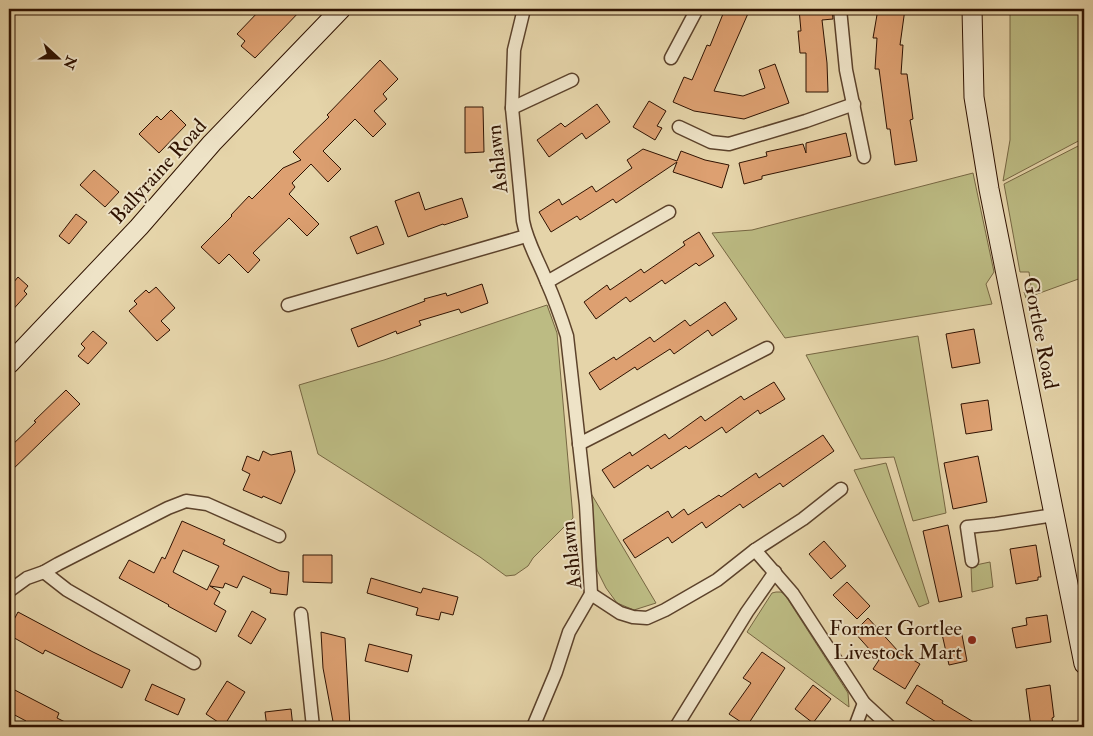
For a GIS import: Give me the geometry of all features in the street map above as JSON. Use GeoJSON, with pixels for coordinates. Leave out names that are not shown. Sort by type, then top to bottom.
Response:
{"type":"FeatureCollection","features":[{"type":"Feature","properties":{"kind":"street","name":"Ballyraine Road"},"geometry":{"type":"LineString","coordinates":[[9,364],[139,227],[212,143],[341,9]]}},
{"type":"Feature","properties":{"kind":"street","name":"Ashlawn"},"geometry":{"type":"LineString","coordinates":[[524,9],[514,50],[512,108],[526,236],[547,282],[567,336],[586,505],[591,594],[620,613],[633,617],[647,618],[665,610],[717,580],[755,550],[803,519],[841,489]]}},
{"type":"Feature","properties":{"kind":"street"},"geometry":{"type":"LineString","coordinates":[[671,58],[697,9]]}},
{"type":"Feature","properties":{"kind":"street"},"geometry":{"type":"LineString","coordinates":[[840,9],[846,70],[864,157]]}},
{"type":"Feature","properties":{"kind":"street","name":"Gortlee Road"},"geometry":{"type":"LineString","coordinates":[[972,9],[974,97],[989,189],[1054,514],[1078,604],[1084,664]]}},
{"type":"Feature","properties":{"kind":"street","name":"Ashlawn"},"geometry":{"type":"LineString","coordinates":[[512,108],[572,80]]}},
{"type":"Feature","properties":{"kind":"street"},"geometry":{"type":"LineString","coordinates":[[679,127],[711,142],[729,144],[798,124],[854,104]]}},
{"type":"Feature","properties":{"kind":"street"},"geometry":{"type":"LineString","coordinates":[[547,282],[669,212]]}},
{"type":"Feature","properties":{"kind":"street"},"geometry":{"type":"LineString","coordinates":[[288,305],[526,236]]}},
{"type":"Feature","properties":{"kind":"street"},"geometry":{"type":"LineString","coordinates":[[579,444],[767,348]]}},
{"type":"Feature","properties":{"kind":"street"},"geometry":{"type":"LineString","coordinates":[[9,591],[27,578],[44,572],[168,508],[186,501],[207,504],[279,536]]}},
{"type":"Feature","properties":{"kind":"street"},"geometry":{"type":"LineString","coordinates":[[972,560],[967,527],[1054,514]]}},
{"type":"Feature","properties":{"kind":"street"},"geometry":{"type":"LineString","coordinates":[[755,550],[776,572],[793,594],[864,704],[890,727]]}},
{"type":"Feature","properties":{"kind":"street"},"geometry":{"type":"LineString","coordinates":[[44,572],[67,590],[194,663]]}},
{"type":"Feature","properties":{"kind":"street"},"geometry":{"type":"LineString","coordinates":[[676,727],[747,612],[776,572]]}},
{"type":"Feature","properties":{"kind":"street"},"geometry":{"type":"LineString","coordinates":[[533,727],[556,672],[569,632],[591,594]]}},
{"type":"Feature","properties":{"kind":"street"},"geometry":{"type":"LineString","coordinates":[[301,614],[313,727]]}},
{"type":"Feature","properties":{"kind":"street"},"geometry":{"type":"LineString","coordinates":[[855,727],[864,704]]}},
{"type":"Feature","properties":{"kind":"shaded area"},"geometry":{"type":"Polygon","coordinates":[[[1010,9],[1084,9],[1084,138],[1003,181],[1010,140],[1010,9]]]}},
{"type":"Feature","properties":{"kind":"shaded area"},"geometry":{"type":"Polygon","coordinates":[[[1084,143],[1084,277],[1026,298],[1024,292],[1031,286],[1029,272],[1020,272],[1004,184],[1084,143]]]}},
{"type":"Feature","properties":{"kind":"shaded area"},"geometry":{"type":"Polygon","coordinates":[[[973,173],[994,272],[986,284],[992,304],[785,338],[712,233],[752,230],[973,173]]]}},
{"type":"Feature","properties":{"kind":"shaded area"},"geometry":{"type":"Polygon","coordinates":[[[547,305],[557,333],[573,518],[533,558],[528,566],[515,575],[506,576],[480,557],[318,454],[299,385],[384,360],[547,305]]]}},
{"type":"Feature","properties":{"kind":"shaded area"},"geometry":{"type":"Polygon","coordinates":[[[918,336],[946,513],[913,521],[894,457],[861,459],[806,355],[918,336]]]}},
{"type":"Feature","properties":{"kind":"shaded area"},"geometry":{"type":"Polygon","coordinates":[[[886,463],[929,603],[919,607],[854,470],[886,463]]]}},
{"type":"Feature","properties":{"kind":"shaded area"},"geometry":{"type":"Polygon","coordinates":[[[589,490],[656,603],[634,610],[617,603],[606,588],[597,570],[589,490]]]}},
{"type":"Feature","properties":{"kind":"shaded area"},"geometry":{"type":"Polygon","coordinates":[[[990,562],[993,587],[972,592],[971,566],[990,562]]]}},
{"type":"Feature","properties":{"kind":"shaded area"},"geometry":{"type":"Polygon","coordinates":[[[781,592],[785,595],[848,693],[849,707],[747,632],[772,593],[781,592]]]}},
{"type":"Feature","properties":{"kind":"building"},"geometry":{"type":"Polygon","coordinates":[[[261,9],[302,9],[255,58],[241,46],[245,41],[237,34],[261,9]]]}},
{"type":"Feature","properties":{"kind":"building"},"geometry":{"type":"Polygon","coordinates":[[[725,9],[750,9],[714,91],[743,96],[765,88],[759,70],[775,64],[789,103],[744,119],[694,111],[673,102],[684,77],[692,80],[707,45],[710,46],[725,9]]]}},
{"type":"Feature","properties":{"kind":"building"},"geometry":{"type":"Polygon","coordinates":[[[799,9],[832,9],[833,19],[822,20],[828,92],[806,92],[806,53],[800,53],[799,9]]]}},
{"type":"Feature","properties":{"kind":"building"},"geometry":{"type":"Polygon","coordinates":[[[878,9],[905,9],[900,45],[903,45],[901,74],[907,74],[913,119],[910,120],[917,161],[895,165],[890,129],[887,129],[879,69],[875,69],[877,38],[873,38],[878,9]]]}},
{"type":"Feature","properties":{"kind":"building"},"geometry":{"type":"Polygon","coordinates":[[[380,60],[398,79],[383,94],[387,99],[374,111],[386,124],[373,137],[355,119],[323,151],[341,169],[328,182],[311,164],[292,183],[295,187],[289,194],[319,224],[307,236],[289,218],[253,253],[260,260],[248,273],[229,254],[219,264],[201,247],[249,196],[252,199],[283,168],[301,160],[293,152],[329,117],[327,115],[380,60]]]}},
{"type":"Feature","properties":{"kind":"building"},"geometry":{"type":"Polygon","coordinates":[[[649,101],[666,111],[657,126],[662,128],[655,140],[633,127],[649,101]]]}},
{"type":"Feature","properties":{"kind":"building"},"geometry":{"type":"Polygon","coordinates":[[[597,104],[610,122],[586,139],[582,133],[549,157],[537,140],[561,123],[565,127],[597,104]]]}},
{"type":"Feature","properties":{"kind":"building"},"geometry":{"type":"Polygon","coordinates":[[[465,107],[483,107],[484,152],[465,153],[465,107]]]}},
{"type":"Feature","properties":{"kind":"building"},"geometry":{"type":"Polygon","coordinates":[[[171,110],[186,125],[159,153],[139,134],[157,116],[161,120],[171,110]]]}},
{"type":"Feature","properties":{"kind":"building"},"geometry":{"type":"Polygon","coordinates":[[[846,133],[851,156],[762,176],[762,179],[744,184],[739,163],[767,156],[766,152],[803,144],[806,153],[806,143],[846,133]]]}},
{"type":"Feature","properties":{"kind":"building"},"geometry":{"type":"Polygon","coordinates":[[[643,149],[677,161],[681,151],[705,160],[729,165],[722,188],[673,172],[677,162],[616,203],[613,199],[580,220],[577,216],[551,232],[539,212],[559,199],[562,205],[592,186],[596,192],[632,168],[627,160],[643,149]]]}},
{"type":"Feature","properties":{"kind":"building"},"geometry":{"type":"Polygon","coordinates":[[[94,170],[119,192],[105,207],[80,185],[94,170]]]}},
{"type":"Feature","properties":{"kind":"building"},"geometry":{"type":"Polygon","coordinates":[[[419,192],[425,210],[462,198],[468,217],[408,237],[395,201],[419,192]]]}},
{"type":"Feature","properties":{"kind":"building"},"geometry":{"type":"Polygon","coordinates":[[[76,214],[87,222],[69,244],[59,236],[76,214]]]}},
{"type":"Feature","properties":{"kind":"building"},"geometry":{"type":"Polygon","coordinates":[[[377,226],[384,244],[357,254],[350,237],[377,226]]]}},
{"type":"Feature","properties":{"kind":"building"},"geometry":{"type":"Polygon","coordinates":[[[699,232],[714,256],[699,266],[696,263],[665,284],[662,280],[630,302],[626,297],[596,319],[584,302],[607,285],[610,290],[641,269],[644,273],[685,245],[683,242],[699,232]]]}},
{"type":"Feature","properties":{"kind":"building"},"geometry":{"type":"Polygon","coordinates":[[[18,277],[28,286],[24,291],[27,294],[9,314],[9,288],[18,277]]]}},
{"type":"Feature","properties":{"kind":"building"},"geometry":{"type":"Polygon","coordinates":[[[482,284],[488,303],[461,313],[459,309],[419,321],[421,325],[397,334],[396,331],[358,347],[351,329],[425,301],[424,299],[446,293],[447,296],[482,284]]]}},
{"type":"Feature","properties":{"kind":"building"},"geometry":{"type":"Polygon","coordinates":[[[156,287],[175,308],[161,321],[170,330],[157,341],[129,311],[137,304],[134,301],[146,290],[149,293],[156,287]]]}},
{"type":"Feature","properties":{"kind":"building"},"geometry":{"type":"Polygon","coordinates":[[[725,302],[737,319],[712,336],[708,330],[674,354],[670,349],[637,370],[635,367],[600,390],[589,373],[614,357],[616,360],[650,337],[654,342],[685,320],[690,326],[725,302]]]}},
{"type":"Feature","properties":{"kind":"building"},"geometry":{"type":"Polygon","coordinates":[[[974,329],[980,363],[952,368],[946,334],[974,329]]]}},
{"type":"Feature","properties":{"kind":"building"},"geometry":{"type":"Polygon","coordinates":[[[93,331],[107,343],[88,364],[78,356],[85,348],[81,344],[93,331]]]}},
{"type":"Feature","properties":{"kind":"building"},"geometry":{"type":"Polygon","coordinates":[[[774,382],[785,399],[760,414],[758,410],[726,433],[722,427],[689,449],[686,446],[651,469],[648,465],[614,488],[602,470],[630,452],[632,456],[665,434],[669,439],[701,416],[705,421],[741,396],[744,400],[774,382]]]}},
{"type":"Feature","properties":{"kind":"building"},"geometry":{"type":"Polygon","coordinates":[[[66,390],[80,404],[9,473],[9,448],[66,390]]]}},
{"type":"Feature","properties":{"kind":"building"},"geometry":{"type":"Polygon","coordinates":[[[988,400],[992,430],[966,434],[961,404],[988,400]]]}},
{"type":"Feature","properties":{"kind":"building"},"geometry":{"type":"Polygon","coordinates":[[[823,435],[834,451],[783,487],[780,483],[743,508],[740,504],[706,528],[702,522],[672,543],[668,537],[635,558],[623,540],[668,511],[672,518],[684,509],[688,515],[719,495],[721,497],[756,473],[759,478],[823,435]]]}},
{"type":"Feature","properties":{"kind":"building"},"geometry":{"type":"Polygon","coordinates":[[[263,451],[271,455],[291,451],[295,471],[281,504],[243,490],[250,474],[242,470],[247,456],[259,461],[263,451]]]}},
{"type":"Feature","properties":{"kind":"building"},"geometry":{"type":"Polygon","coordinates":[[[978,456],[987,502],[953,509],[944,463],[978,456]]]}},
{"type":"Feature","properties":{"kind":"building"},"geometry":{"type":"Polygon","coordinates":[[[182,521],[225,540],[223,544],[280,571],[289,572],[287,595],[270,593],[271,589],[243,576],[237,588],[225,583],[223,588],[210,586],[220,592],[214,604],[226,611],[216,632],[119,578],[129,560],[154,573],[162,557],[165,559],[182,521]],[[183,550],[173,572],[207,590],[219,566],[183,550]]]}},
{"type":"Feature","properties":{"kind":"building"},"geometry":{"type":"Polygon","coordinates":[[[948,525],[962,597],[939,602],[923,531],[948,525]]]}},
{"type":"Feature","properties":{"kind":"building"},"geometry":{"type":"Polygon","coordinates":[[[824,541],[846,566],[831,579],[809,554],[824,541]]]}},
{"type":"Feature","properties":{"kind":"building"},"geometry":{"type":"Polygon","coordinates":[[[1036,545],[1041,577],[1038,577],[1038,580],[1016,584],[1010,549],[1036,545]]]}},
{"type":"Feature","properties":{"kind":"building"},"geometry":{"type":"Polygon","coordinates":[[[303,555],[332,555],[332,583],[303,582],[303,555]]]}},
{"type":"Feature","properties":{"kind":"building"},"geometry":{"type":"Polygon","coordinates":[[[371,578],[421,593],[423,588],[458,597],[453,615],[441,612],[439,620],[416,615],[418,608],[367,593],[371,578]]]}},
{"type":"Feature","properties":{"kind":"building"},"geometry":{"type":"Polygon","coordinates":[[[847,582],[870,606],[857,619],[833,595],[847,582]]]}},
{"type":"Feature","properties":{"kind":"building"},"geometry":{"type":"Polygon","coordinates":[[[252,611],[266,619],[251,644],[238,636],[252,611]]]}},
{"type":"Feature","properties":{"kind":"building"},"geometry":{"type":"Polygon","coordinates":[[[18,612],[130,670],[122,688],[45,650],[43,654],[9,635],[9,629],[18,612]]]}},
{"type":"Feature","properties":{"kind":"building"},"geometry":{"type":"Polygon","coordinates":[[[1047,615],[1051,642],[1016,648],[1012,628],[1027,625],[1026,618],[1047,615]]]}},
{"type":"Feature","properties":{"kind":"building"},"geometry":{"type":"Polygon","coordinates":[[[868,618],[898,651],[920,664],[905,689],[873,669],[879,660],[854,632],[868,618]]]}},
{"type":"Feature","properties":{"kind":"building"},"geometry":{"type":"Polygon","coordinates":[[[961,630],[967,661],[949,665],[942,634],[961,630]]]}},
{"type":"Feature","properties":{"kind":"building"},"geometry":{"type":"Polygon","coordinates":[[[321,632],[345,638],[350,727],[334,727],[323,668],[321,632]]]}},
{"type":"Feature","properties":{"kind":"building"},"geometry":{"type":"Polygon","coordinates":[[[369,644],[412,655],[408,672],[365,661],[369,644]]]}},
{"type":"Feature","properties":{"kind":"building"},"geometry":{"type":"Polygon","coordinates":[[[762,652],[785,668],[747,726],[729,714],[751,683],[743,678],[762,652]]]}},
{"type":"Feature","properties":{"kind":"building"},"geometry":{"type":"Polygon","coordinates":[[[227,681],[245,692],[224,726],[206,714],[227,681]]]}},
{"type":"Feature","properties":{"kind":"building"},"geometry":{"type":"Polygon","coordinates":[[[152,684],[185,699],[178,715],[145,700],[152,684]]]}},
{"type":"Feature","properties":{"kind":"building"},"geometry":{"type":"Polygon","coordinates":[[[813,685],[831,699],[813,723],[795,709],[813,685]]]}},
{"type":"Feature","properties":{"kind":"building"},"geometry":{"type":"Polygon","coordinates":[[[917,685],[943,701],[942,703],[982,727],[944,727],[906,703],[917,685]]]}},
{"type":"Feature","properties":{"kind":"building"},"geometry":{"type":"Polygon","coordinates":[[[1050,685],[1054,717],[1052,718],[1053,726],[1031,727],[1026,689],[1050,685]]]}},
{"type":"Feature","properties":{"kind":"building"},"geometry":{"type":"Polygon","coordinates":[[[9,687],[59,713],[57,718],[75,727],[23,727],[26,721],[9,712],[9,687]]]}},
{"type":"Feature","properties":{"kind":"building"},"geometry":{"type":"Polygon","coordinates":[[[291,709],[293,727],[267,727],[265,712],[291,709]]]}},
{"type":"Feature","properties":{"kind":"place","name":"Former Gortlee Livestock Mart"},"geometry":{"type":"Point","coordinates":[972,640]}}]}
